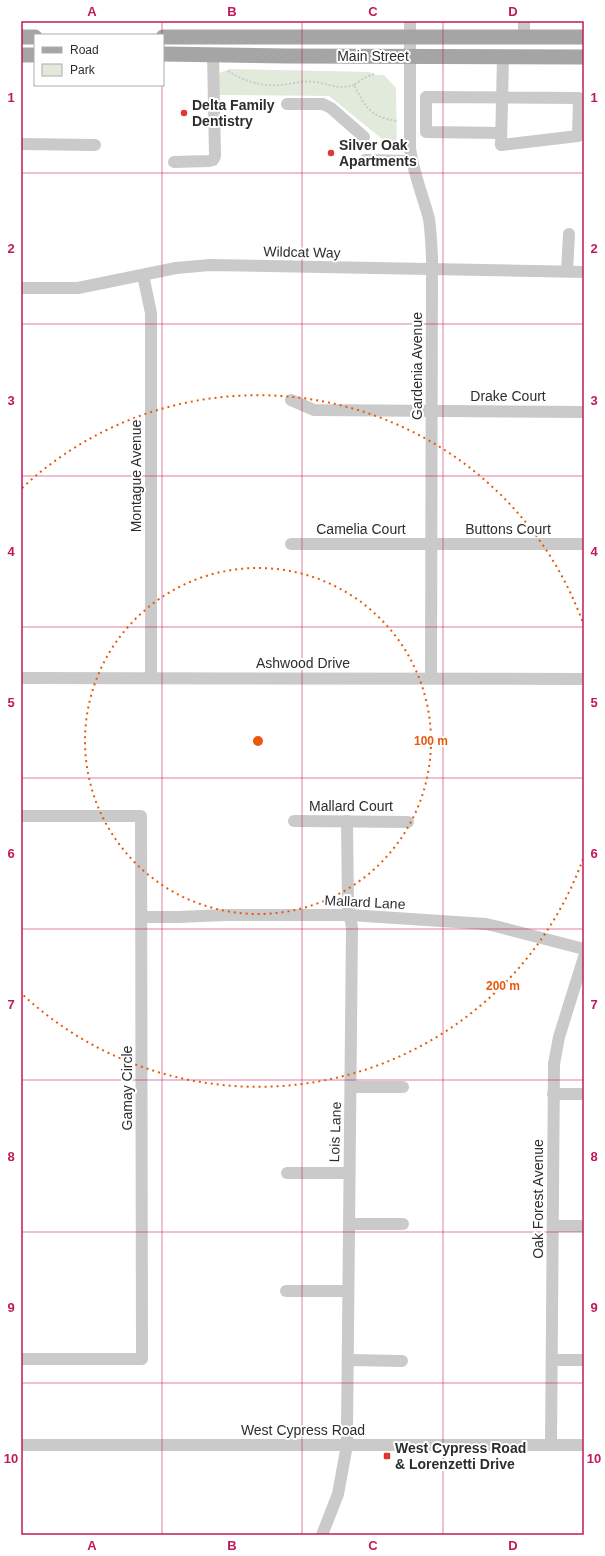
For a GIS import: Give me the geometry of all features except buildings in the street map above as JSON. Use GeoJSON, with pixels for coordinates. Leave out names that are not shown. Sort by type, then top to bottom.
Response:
{"type":"FeatureCollection","features":[{"type":"Feature","properties":{"kind":"main road"},"geometry":{"type":"LineString","coordinates":[[21,37],[34,37]]}},
{"type":"Feature","properties":{"kind":"main road","name":"Main Street"},"geometry":{"type":"LineString","coordinates":[[164,37],[584,37]]}},
{"type":"Feature","properties":{"kind":"main road","name":"Main Street"},"geometry":{"type":"LineString","coordinates":[[164,54],[584,57]]}},
{"type":"Feature","properties":{"kind":"main road"},"geometry":{"type":"LineString","coordinates":[[21,55],[34,55]]}},
{"type":"Feature","properties":{"kind":"street","name":"Gardenia Avenue"},"geometry":{"type":"LineString","coordinates":[[410,21],[410,148],[412,161],[429,220],[433,269],[431,544],[432,678]]}},
{"type":"Feature","properties":{"kind":"street"},"geometry":{"type":"LineString","coordinates":[[524,21],[524,37]]}},
{"type":"Feature","properties":{"kind":"street"},"geometry":{"type":"LineString","coordinates":[[174,162],[213,160],[215,152],[213,54]]}},
{"type":"Feature","properties":{"kind":"street"},"geometry":{"type":"LineString","coordinates":[[501,133],[426,132],[426,97],[502,97],[579,98],[578,136],[501,145],[501,133],[502,97],[503,57]]}},
{"type":"Feature","properties":{"kind":"street"},"geometry":{"type":"LineString","coordinates":[[286,104],[323,104],[331,108],[364,136]]}},
{"type":"Feature","properties":{"kind":"street"},"geometry":{"type":"LineString","coordinates":[[21,144],[95,145]]}},
{"type":"Feature","properties":{"kind":"street"},"geometry":{"type":"LineString","coordinates":[[365,160],[412,161]]}},
{"type":"Feature","properties":{"kind":"street"},"geometry":{"type":"LineString","coordinates":[[568,271],[569,234]]}},
{"type":"Feature","properties":{"kind":"street","name":"Wildcat Way"},"geometry":{"type":"LineString","coordinates":[[21,288],[78,288],[143,276],[176,268],[210,265],[584,272]]}},
{"type":"Feature","properties":{"kind":"street","name":"Montague Avenue"},"geometry":{"type":"LineString","coordinates":[[143,276],[151,313],[151,678]]}},
{"type":"Feature","properties":{"kind":"street","name":"Drake Court"},"geometry":{"type":"LineString","coordinates":[[291,400],[314,410],[584,412]]}},
{"type":"Feature","properties":{"kind":"street","name":"Camelia Court"},"geometry":{"type":"LineString","coordinates":[[291,544],[431,544]]}},
{"type":"Feature","properties":{"kind":"street","name":"Buttons Court"},"geometry":{"type":"LineString","coordinates":[[431,544],[584,544]]}},
{"type":"Feature","properties":{"kind":"street","name":"Ashwood Drive"},"geometry":{"type":"LineString","coordinates":[[21,678],[584,679]]}},
{"type":"Feature","properties":{"kind":"street","name":"Gamay Circle"},"geometry":{"type":"LineString","coordinates":[[21,816],[141,816],[142,917],[142,1359],[21,1359]]}},
{"type":"Feature","properties":{"kind":"street","name":"Mallard Court"},"geometry":{"type":"LineString","coordinates":[[294,821],[408,822]]}},
{"type":"Feature","properties":{"kind":"street","name":"Lois Lane"},"geometry":{"type":"LineString","coordinates":[[322,1535],[338,1494],[347,1445],[352,927],[348,907],[347,821]]}},
{"type":"Feature","properties":{"kind":"street","name":"Mallard Lane"},"geometry":{"type":"LineString","coordinates":[[142,917],[225,915],[350,915],[486,924],[584,949]]}},
{"type":"Feature","properties":{"kind":"street","name":"Oak Forest Avenue"},"geometry":{"type":"LineString","coordinates":[[552,1445],[554,1064],[556,1050],[584,957]]}},
{"type":"Feature","properties":{"kind":"street"},"geometry":{"type":"LineString","coordinates":[[351,1087],[403,1087]]}},
{"type":"Feature","properties":{"kind":"street"},"geometry":{"type":"LineString","coordinates":[[553,1094],[584,1094]]}},
{"type":"Feature","properties":{"kind":"street"},"geometry":{"type":"LineString","coordinates":[[287,1173],[349,1173]]}},
{"type":"Feature","properties":{"kind":"street"},"geometry":{"type":"LineString","coordinates":[[349,1224],[403,1224]]}},
{"type":"Feature","properties":{"kind":"street"},"geometry":{"type":"LineString","coordinates":[[553,1226],[584,1226]]}},
{"type":"Feature","properties":{"kind":"street"},"geometry":{"type":"LineString","coordinates":[[286,1291],[348,1291]]}},
{"type":"Feature","properties":{"kind":"street"},"geometry":{"type":"LineString","coordinates":[[348,1360],[402,1361]]}},
{"type":"Feature","properties":{"kind":"street"},"geometry":{"type":"LineString","coordinates":[[553,1360],[584,1360]]}},
{"type":"Feature","properties":{"kind":"street","name":"West Cypress Road"},"geometry":{"type":"LineString","coordinates":[[21,1444],[584,1445]]}},
{"type":"Feature","properties":{"kind":"path"},"geometry":{"type":"LineString","coordinates":[[228,71],[258,84],[269,85],[304,81],[315,82],[338,88],[346,88],[354,85],[364,78],[374,74]]}},
{"type":"Feature","properties":{"kind":"path"},"geometry":{"type":"LineString","coordinates":[[354,85],[364,105],[370,111],[391,120],[398,121]]}},
{"type":"Feature","properties":{"kind":"green space"},"geometry":{"type":"Polygon","coordinates":[[[230,69],[370,72],[375,75],[384,75],[396,88],[397,151],[329,96],[219,95],[219,73],[230,69]]]}},
{"type":"Feature","properties":{"kind":"place","name":"Delta Family Dentistry"},"geometry":{"type":"Point","coordinates":[184,113]}},
{"type":"Feature","properties":{"kind":"place","name":"Silver Oak Apartments"},"geometry":{"type":"Point","coordinates":[331,153]}},
{"type":"Feature","properties":{"kind":"place","name":"West Cypress Road & Lorenzetti Drive"},"geometry":{"type":"Point","coordinates":[387,1456]}}]}
